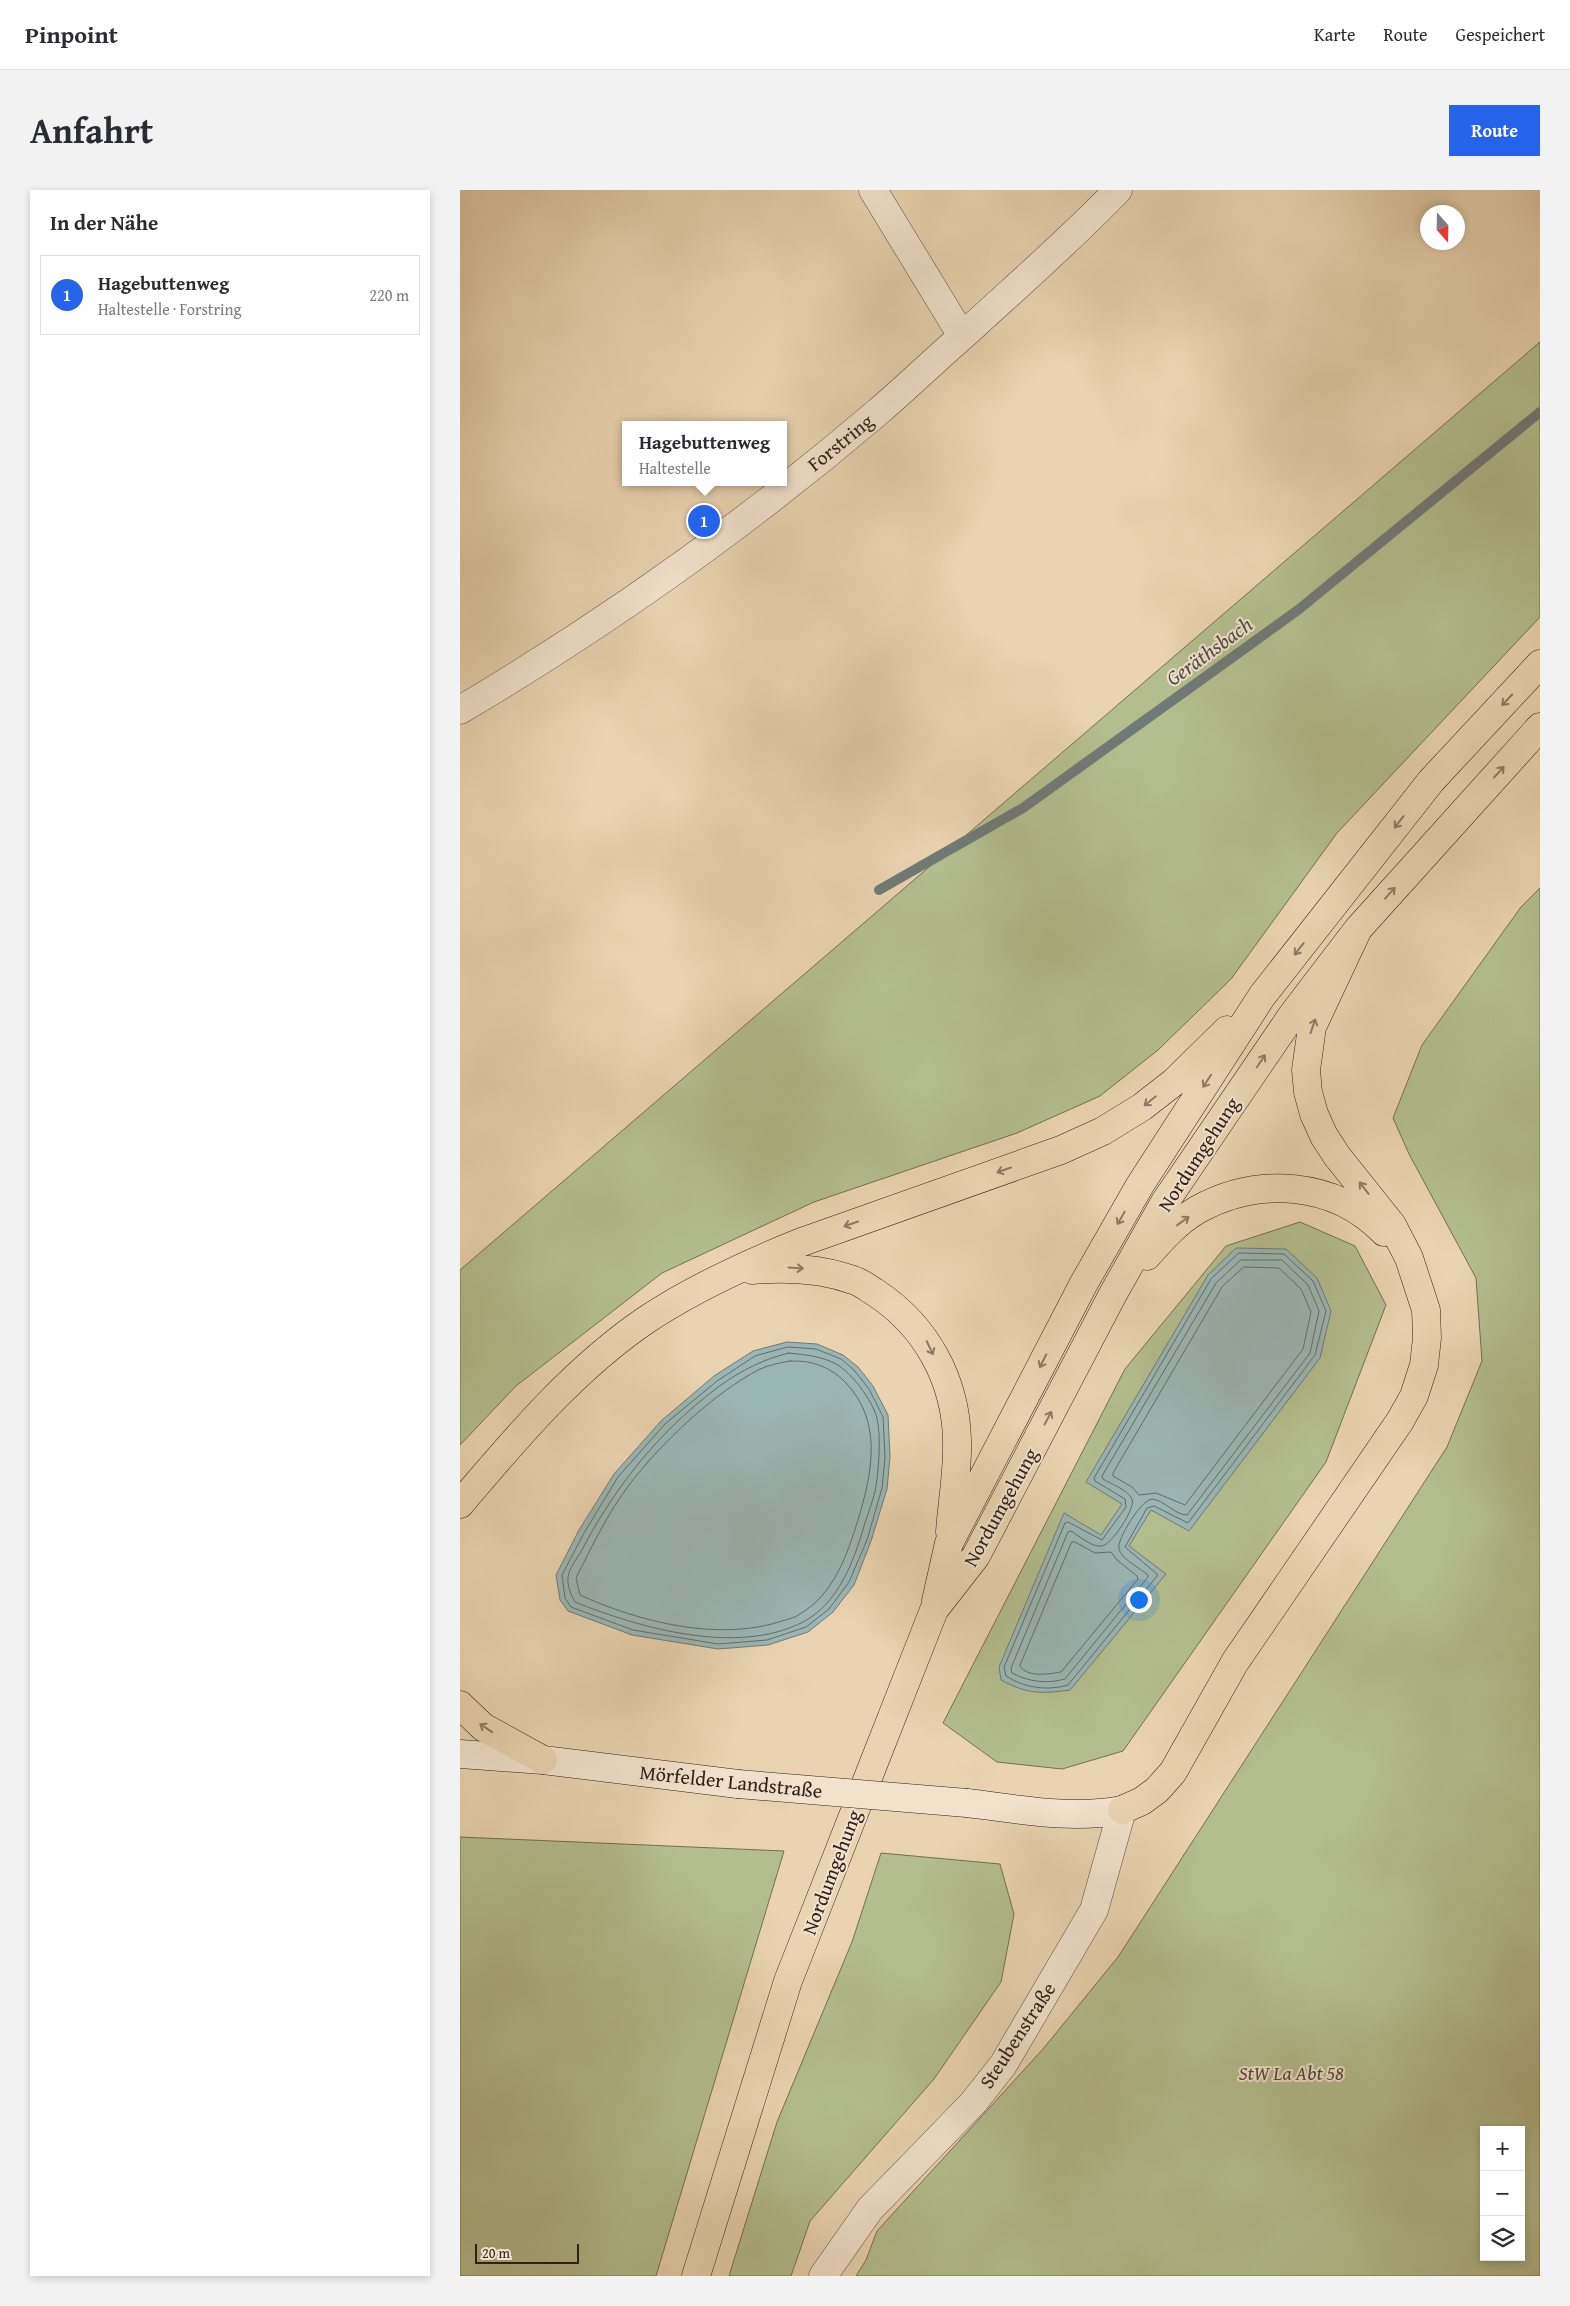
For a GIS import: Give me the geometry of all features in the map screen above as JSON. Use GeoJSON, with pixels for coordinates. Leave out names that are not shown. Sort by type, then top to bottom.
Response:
{"type":"FeatureCollection","features":[{"type":"Feature","properties":{"kind":"main road"},"geometry":{"type":"LineString","coordinates":[[950,1543],[1084,1283],[1140,1185],[1262,996],[1431,781],[1540,664]]}},
{"type":"Feature","properties":{"kind":"main road"},"geometry":{"type":"LineString","coordinates":[[1122,1810],[1142,1802],[1157,1790],[1174,1772],[1235,1662],[1400,1421],[1414,1396],[1424,1365],[1428,1338],[1426,1310],[1409,1258],[1392,1225],[1324,1136],[1314,1114],[1308,1092],[1306,1070],[1312,1027],[1358,930],[1540,727]]}},
{"type":"Feature","properties":{"kind":"main road","name":"Nordumgehung"},"geometry":{"type":"LineString","coordinates":[[696,2276],[788,1981],[934,1610],[976,1556],[1113,1294],[1165,1202],[1293,1014],[1358,930]]}},
{"type":"Feature","properties":{"kind":"main road"},"geometry":{"type":"LineString","coordinates":[[460,1504],[531,1421],[613,1345],[646,1320],[714,1281],[799,1243],[1061,1150],[1103,1131],[1142,1107],[1174,1082],[1262,996]]}},
{"type":"Feature","properties":{"kind":"main road"},"geometry":{"type":"LineString","coordinates":[[1113,1294],[1172,1229],[1197,1210],[1224,1198],[1252,1189],[1307,1190],[1356,1208],[1382,1229],[1409,1258]]}},
{"type":"Feature","properties":{"kind":"main road"},"geometry":{"type":"LineString","coordinates":[[714,1281],[750,1270],[782,1268],[813,1270],[855,1280],[896,1306],[926,1340],[949,1387],[957,1440],[950,1543],[934,1610]]}},
{"type":"Feature","properties":{"kind":"main road"},"geometry":{"type":"LineString","coordinates":[[460,1516],[491,1468]]}},
{"type":"Feature","properties":{"kind":"main road"},"geometry":{"type":"LineString","coordinates":[[460,1705],[483,1727],[544,1760]]}},
{"type":"Feature","properties":{"kind":"street"},"geometry":{"type":"LineString","coordinates":[[874,190],[962,336]]}},
{"type":"Feature","properties":{"kind":"street","name":"Forstring"},"geometry":{"type":"LineString","coordinates":[[787,484],[878,411],[1031,273],[1118,190]]}},
{"type":"Feature","properties":{"kind":"street","name":"Forstring"},"geometry":{"type":"LineString","coordinates":[[460,710],[596,624],[733,527],[784,486]]}},
{"type":"Feature","properties":{"kind":"street","name":"Mörfelder Landstraße"},"geometry":{"type":"LineString","coordinates":[[460,1754],[544,1760],[738,1784],[967,1803],[1074,1815],[1122,1810]]}},
{"type":"Feature","properties":{"kind":"street","name":"Steubenstraße"},"geometry":{"type":"LineString","coordinates":[[823,2276],[870,2209],[973,2103],[1003,2065],[1094,1910],[1122,1810]]}},
{"type":"Feature","properties":{"kind":"green space"},"geometry":{"type":"Polygon","coordinates":[[[1540,342],[1540,617],[1337,833],[1231,979],[1158,1050],[1100,1096],[1017,1133],[814,1202],[662,1273],[516,1386],[460,1445],[460,1270],[1540,342]]]}},
{"type":"Feature","properties":{"kind":"green space","name":"StW La Abt 58"},"geometry":{"type":"Polygon","coordinates":[[[1540,888],[1540,2276],[856,2276],[866,2260],[877,2231],[1043,2049],[1118,1957],[1447,1447],[1482,1361],[1476,1278],[1409,1154],[1393,1118],[1422,1045],[1521,907],[1540,888]]]}},
{"type":"Feature","properties":{"kind":"green space"},"geometry":{"type":"Polygon","coordinates":[[[1300,1222],[1355,1246],[1386,1305],[1326,1462],[1123,1751],[1062,1769],[997,1762],[943,1723],[1125,1369],[1226,1246],[1300,1222]]]}},
{"type":"Feature","properties":{"kind":"green space"},"geometry":{"type":"Polygon","coordinates":[[[460,1837],[784,1851],[656,2276],[460,2276],[460,1837]]]}},
{"type":"Feature","properties":{"kind":"green space"},"geometry":{"type":"Polygon","coordinates":[[[881,1853],[1000,1864],[1014,1914],[1001,1982],[934,2079],[810,2221],[791,2276],[729,2276],[777,2122],[852,1942],[881,1853]]]}},
{"type":"Feature","properties":{"kind":"water"},"geometry":{"type":"Polygon","coordinates":[[[1236,1248],[1286,1249],[1317,1278],[1331,1311],[1320,1358],[1189,1531],[1151,1510],[1129,1546],[1166,1574],[1070,1690],[1034,1692],[1010,1685],[1001,1680],[999,1667],[1064,1513],[1101,1535],[1122,1504],[1086,1482],[1208,1275],[1236,1248]]]}},
{"type":"Feature","properties":{"kind":"water"},"geometry":{"type":"Polygon","coordinates":[[[787,1342],[817,1344],[843,1355],[858,1367],[873,1386],[888,1415],[890,1457],[887,1489],[871,1541],[854,1585],[833,1612],[808,1632],[768,1645],[718,1649],[632,1635],[568,1611],[560,1600],[556,1575],[579,1530],[614,1474],[661,1421],[714,1376],[753,1351],[787,1342]]]}},
{"type":"Feature","properties":{"kind":"waterway","name":"Geräthsbach"},"geometry":{"type":"LineString","coordinates":[[879,890],[1023,808],[1298,610],[1540,412]]}},
{"type":"Feature","properties":{"kind":"place","name":"Hagebuttenweg"},"geometry":{"type":"Point","coordinates":[704,521]}}]}
